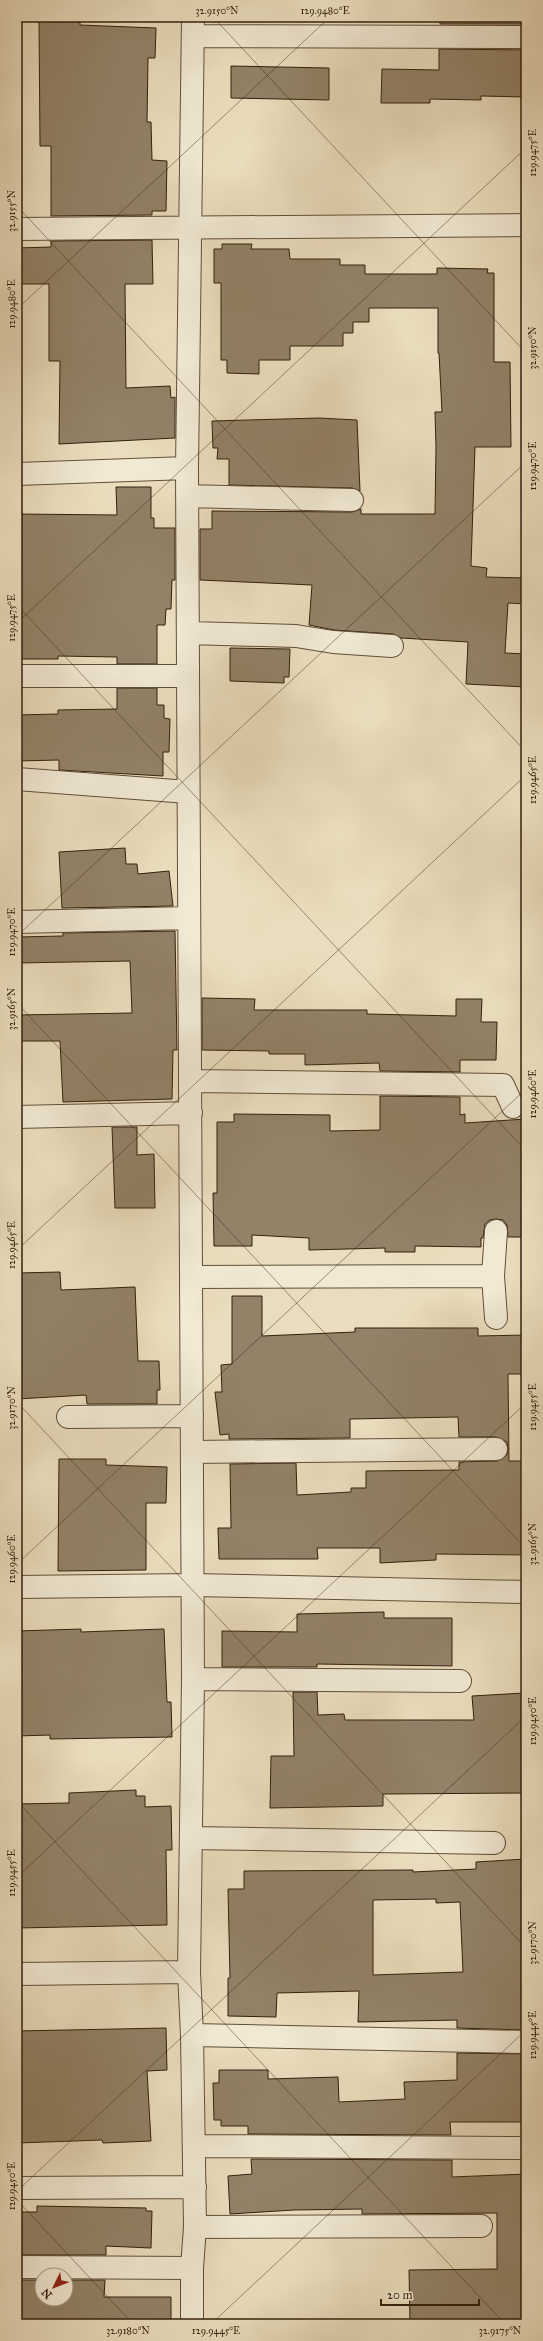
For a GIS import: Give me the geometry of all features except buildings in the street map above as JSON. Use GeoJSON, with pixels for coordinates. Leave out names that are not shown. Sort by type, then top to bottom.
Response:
{"type":"FeatureCollection","features":[{"type":"Feature","properties":{"kind":"street"},"geometry":{"type":"LineString","coordinates":[[192,2324],[192,2268],[195,2227],[195,2187],[192,2035],[189,1972],[193,1679],[187,468],[193,27],[526,37]]}},
{"type":"Feature","properties":{"kind":"street"},"geometry":{"type":"LineString","coordinates":[[17,229],[191,229],[526,225]]}},
{"type":"Feature","properties":{"kind":"street"},"geometry":{"type":"LineString","coordinates":[[17,474],[187,468]]}},
{"type":"Feature","properties":{"kind":"street"},"geometry":{"type":"LineString","coordinates":[[188,496],[352,500]]}},
{"type":"Feature","properties":{"kind":"street"},"geometry":{"type":"LineString","coordinates":[[189,633],[296,636],[333,642],[392,646]]}},
{"type":"Feature","properties":{"kind":"street"},"geometry":{"type":"LineString","coordinates":[[17,676],[188,676]]}},
{"type":"Feature","properties":{"kind":"street"},"geometry":{"type":"LineString","coordinates":[[17,779],[188,792]]}},
{"type":"Feature","properties":{"kind":"street"},"geometry":{"type":"LineString","coordinates":[[17,922],[189,918]]}},
{"type":"Feature","properties":{"kind":"street"},"geometry":{"type":"LineString","coordinates":[[190,1080],[504,1085],[513,1107]]}},
{"type":"Feature","properties":{"kind":"street"},"geometry":{"type":"LineString","coordinates":[[17,1117],[191,1113]]}},
{"type":"Feature","properties":{"kind":"street"},"geometry":{"type":"LineString","coordinates":[[496,1231],[493,1276],[496,1318]]}},
{"type":"Feature","properties":{"kind":"street"},"geometry":{"type":"LineString","coordinates":[[191,1277],[493,1276]]}},
{"type":"Feature","properties":{"kind":"street"},"geometry":{"type":"LineString","coordinates":[[68,1417],[192,1416]]}},
{"type":"Feature","properties":{"kind":"street"},"geometry":{"type":"LineString","coordinates":[[192,1452],[496,1449]]}},
{"type":"Feature","properties":{"kind":"street"},"geometry":{"type":"LineString","coordinates":[[17,1587],[192,1585],[526,1592]]}},
{"type":"Feature","properties":{"kind":"street"},"geometry":{"type":"LineString","coordinates":[[193,1679],[460,1681]]}},
{"type":"Feature","properties":{"kind":"street"},"geometry":{"type":"LineString","coordinates":[[191,1838],[494,1843]]}},
{"type":"Feature","properties":{"kind":"street"},"geometry":{"type":"LineString","coordinates":[[17,1974],[189,1972]]}},
{"type":"Feature","properties":{"kind":"street"},"geometry":{"type":"LineString","coordinates":[[192,2035],[526,2042]]}},
{"type":"Feature","properties":{"kind":"street"},"geometry":{"type":"LineString","coordinates":[[194,2146],[526,2148]]}},
{"type":"Feature","properties":{"kind":"street"},"geometry":{"type":"LineString","coordinates":[[17,2188],[195,2187]]}},
{"type":"Feature","properties":{"kind":"street"},"geometry":{"type":"LineString","coordinates":[[195,2227],[481,2226]]}},
{"type":"Feature","properties":{"kind":"street"},"geometry":{"type":"LineString","coordinates":[[17,2267],[192,2268]]}}]}
